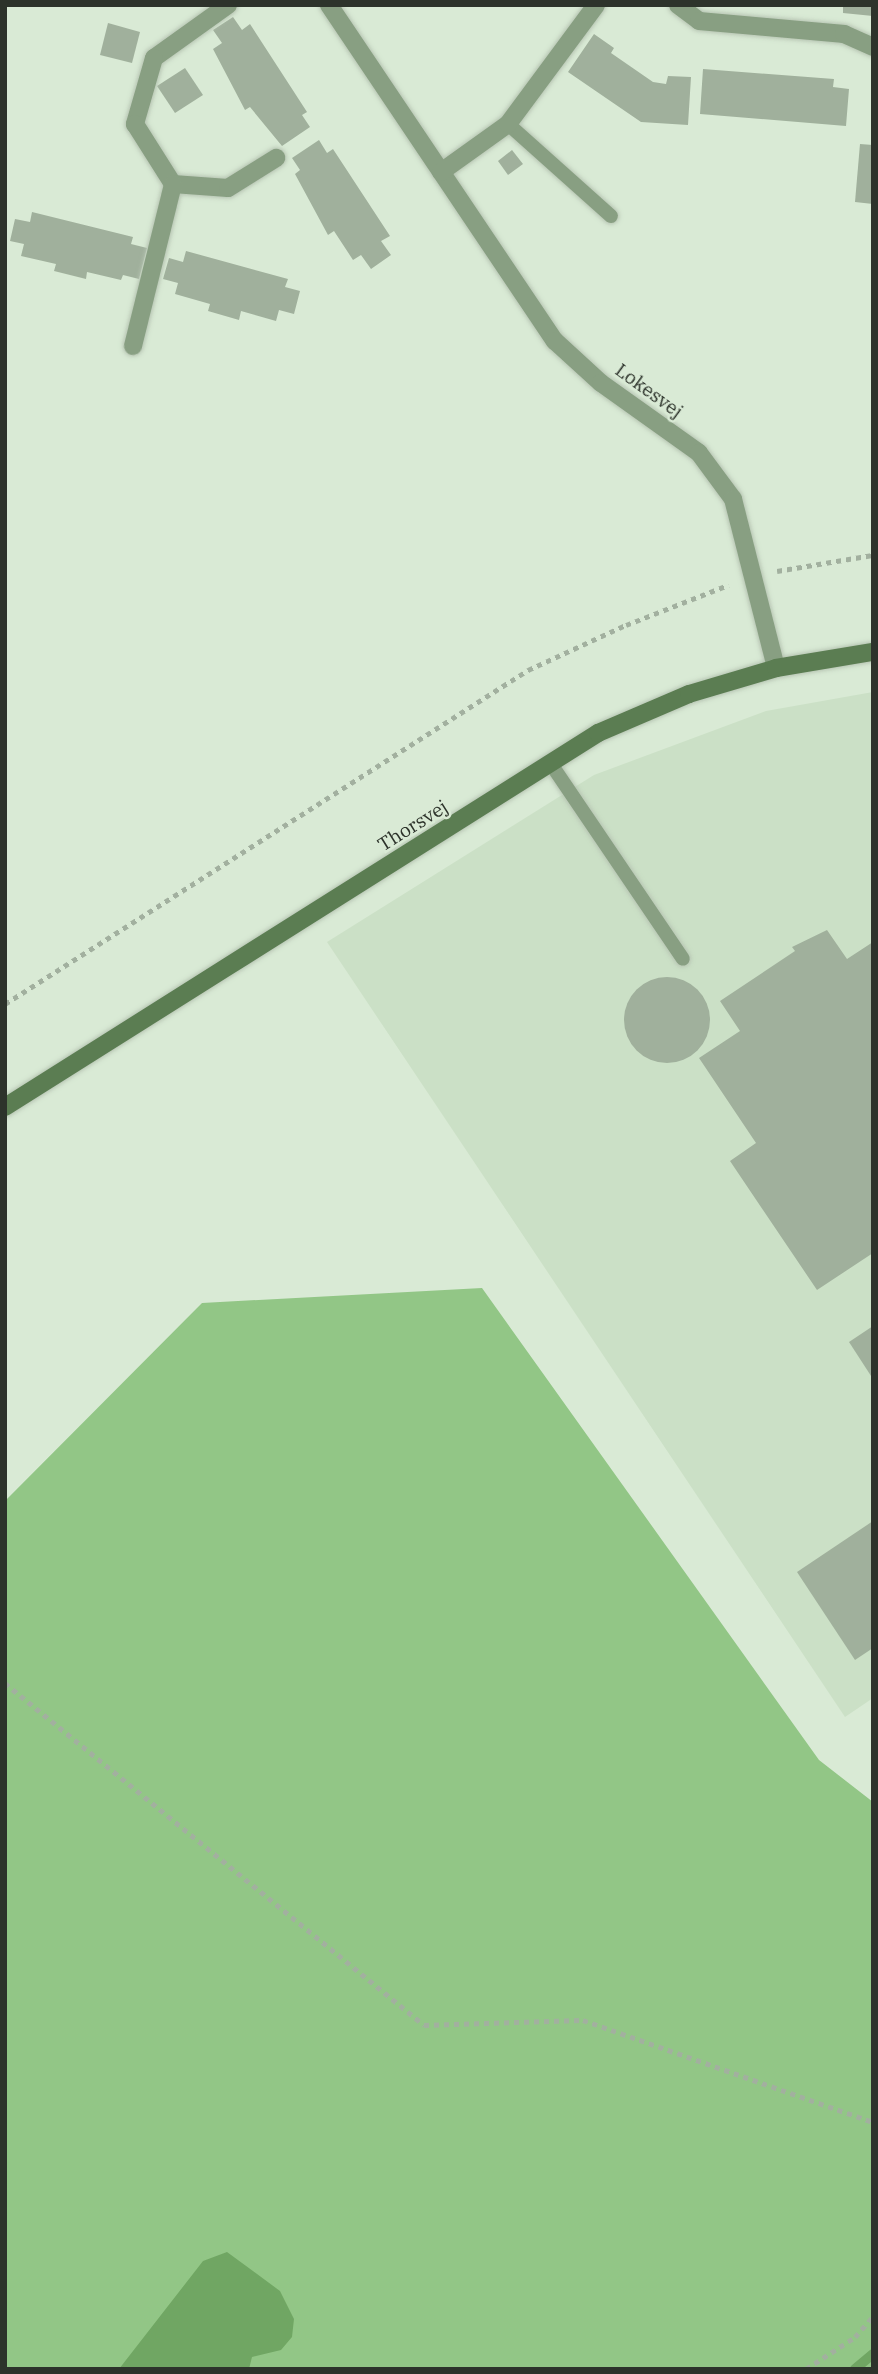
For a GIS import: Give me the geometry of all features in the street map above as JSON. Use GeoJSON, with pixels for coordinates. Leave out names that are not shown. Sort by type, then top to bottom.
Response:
{"type":"FeatureCollection","features":[{"type":"Feature","properties":{"kind":"street"},"geometry":{"type":"LineString","coordinates":[[133,346],[173,184],[135,124],[153,58],[228,5]]}},
{"type":"Feature","properties":{"kind":"street","name":"Lokesvej"},"geometry":{"type":"LineString","coordinates":[[329,5],[555,341],[601,383],[699,453],[733,499],[776,668]]}},
{"type":"Feature","properties":{"kind":"street"},"geometry":{"type":"LineString","coordinates":[[441,172],[509,124],[597,5]]}},
{"type":"Feature","properties":{"kind":"street"},"geometry":{"type":"LineString","coordinates":[[678,5],[699,21],[844,34],[873,47]]}},
{"type":"Feature","properties":{"kind":"street"},"geometry":{"type":"LineString","coordinates":[[173,184],[228,188],[276,158]]}},
{"type":"Feature","properties":{"kind":"street","name":"Thorsvej"},"geometry":{"type":"LineString","coordinates":[[5,1107],[598,733],[689,694],[776,668],[873,652]]}},
{"type":"Feature","properties":{"kind":"lane"},"geometry":{"type":"LineString","coordinates":[[509,124],[611,216]]}},
{"type":"Feature","properties":{"kind":"lane"},"geometry":{"type":"LineString","coordinates":[[551,764],[683,959]]}},
{"type":"Feature","properties":{"kind":"path"},"geometry":{"type":"LineString","coordinates":[[5,1004],[528,670],[626,625],[753,576],[873,555]]}},
{"type":"Feature","properties":{"kind":"path"},"geometry":{"type":"LineString","coordinates":[[5,1683],[424,2025],[583,2020],[873,2122]]}},
{"type":"Feature","properties":{"kind":"path"},"geometry":{"type":"LineString","coordinates":[[806,2369],[855,2337],[873,2316]]}},
{"type":"Feature","properties":{"kind":"shaded area"},"geometry":{"type":"Polygon","coordinates":[[[873,692],[873,1698],[845,1717],[327,942],[594,775],[766,711],[873,692]]]}},
{"type":"Feature","properties":{"kind":"shaded area"},"geometry":{"type":"Polygon","coordinates":[[[482,1288],[819,1760],[873,1802],[873,2369],[5,2369],[5,1501],[202,1303],[482,1288]]]}},
{"type":"Feature","properties":{"kind":"shaded area"},"geometry":{"type":"Polygon","coordinates":[[[227,2252],[280,2291],[294,2319],[292,2337],[281,2350],[252,2357],[249,2369],[119,2369],[203,2261],[227,2252]]]}},
{"type":"Feature","properties":{"kind":"building"},"geometry":{"type":"Polygon","coordinates":[[[843,5],[873,5],[873,16],[843,13],[843,5]]]}},
{"type":"Feature","properties":{"kind":"building"},"geometry":{"type":"Polygon","coordinates":[[[233,17],[242,30],[250,24],[307,112],[302,115],[310,127],[282,146],[250,107],[245,110],[213,49],[222,43],[213,30],[233,17]]]}},
{"type":"Feature","properties":{"kind":"building"},"geometry":{"type":"Polygon","coordinates":[[[108,23],[140,32],[132,63],[100,55],[108,23]]]}},
{"type":"Feature","properties":{"kind":"building"},"geometry":{"type":"Polygon","coordinates":[[[594,34],[614,48],[611,53],[653,82],[666,84],[668,76],[691,77],[688,125],[641,122],[568,72],[594,34]]]}},
{"type":"Feature","properties":{"kind":"building"},"geometry":{"type":"Polygon","coordinates":[[[185,68],[203,95],[175,113],[157,86],[185,68]]]}},
{"type":"Feature","properties":{"kind":"building"},"geometry":{"type":"Polygon","coordinates":[[[703,69],[834,79],[833,87],[849,89],[846,126],[700,114],[703,69]]]}},
{"type":"Feature","properties":{"kind":"building"},"geometry":{"type":"Polygon","coordinates":[[[319,140],[327,153],[333,149],[390,236],[381,241],[391,255],[371,269],[361,255],[353,260],[334,231],[328,235],[295,174],[300,170],[292,158],[319,140]]]}},
{"type":"Feature","properties":{"kind":"building"},"geometry":{"type":"Polygon","coordinates":[[[860,144],[873,145],[873,204],[855,202],[860,144]]]}},
{"type":"Feature","properties":{"kind":"building"},"geometry":{"type":"Polygon","coordinates":[[[512,150],[523,164],[508,175],[498,161],[512,150]]]}},
{"type":"Feature","properties":{"kind":"building"},"geometry":{"type":"Polygon","coordinates":[[[32,212],[133,237],[131,244],[147,248],[139,279],[123,275],[121,280],[87,272],[86,279],[54,271],[56,264],[21,256],[24,244],[10,241],[15,219],[30,222],[32,212]]]}},
{"type":"Feature","properties":{"kind":"building"},"geometry":{"type":"Polygon","coordinates":[[[186,251],[288,279],[285,287],[300,291],[294,314],[279,310],[276,321],[241,311],[239,320],[208,311],[210,304],[175,294],[178,283],[163,279],[169,258],[183,262],[186,251]]]}},
{"type":"Feature","properties":{"kind":"building"},"geometry":{"type":"Polygon","coordinates":[[[827,930],[847,959],[873,942],[873,1253],[817,1290],[730,1161],[756,1143],[699,1058],[740,1031],[720,1001],[795,951],[792,947],[827,930]]]}},
{"type":"Feature","properties":{"kind":"building"},"geometry":{"type":"Polygon","coordinates":[[[667,977],[691,984],[703,996],[710,1020],[703,1044],[691,1056],[667,1063],[643,1056],[631,1044],[624,1020],[631,996],[643,984],[667,977]]]}},
{"type":"Feature","properties":{"kind":"building"},"geometry":{"type":"Polygon","coordinates":[[[873,1326],[873,1379],[849,1342],[873,1326]]]}},
{"type":"Feature","properties":{"kind":"building"},"geometry":{"type":"Polygon","coordinates":[[[873,1521],[873,1648],[855,1660],[797,1572],[873,1521]]]}},
{"type":"Feature","properties":{"kind":"waterway"},"geometry":{"type":"LineString","coordinates":[[855,2369],[873,2354]]}}]}
